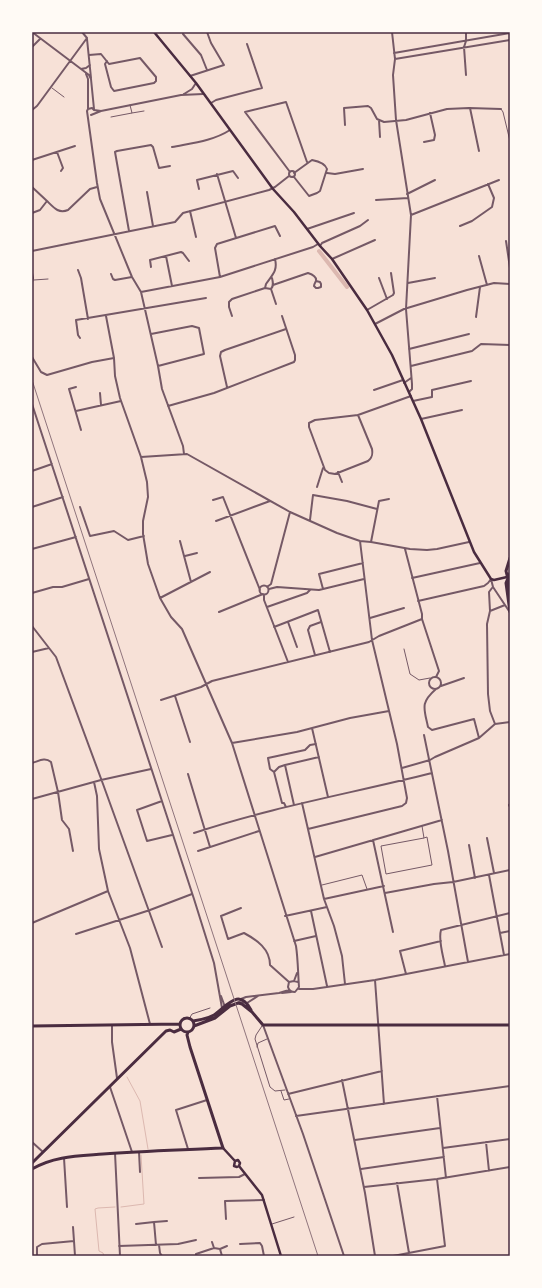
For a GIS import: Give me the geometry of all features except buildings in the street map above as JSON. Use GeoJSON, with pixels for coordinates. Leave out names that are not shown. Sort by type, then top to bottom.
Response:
{"type":"FeatureCollection","features":[{"type":"Feature","properties":{"kind":"main road"},"geometry":{"type":"LineString","coordinates":[[154,32],[205,94],[273,189],[294,212],[319,245],[332,259],[367,310],[392,355],[411,396],[469,542],[480,564],[491,579],[494,580],[508,577]]}},
{"type":"Feature","properties":{"kind":"main road"},"geometry":{"type":"LineString","coordinates":[[510,558],[506,571],[510,592]]}},
{"type":"Feature","properties":{"kind":"main road"},"geometry":{"type":"LineString","coordinates":[[510,573],[506,583],[510,612]]}},
{"type":"Feature","properties":{"kind":"main road"},"geometry":{"type":"LineString","coordinates":[[188,1032],[191,1031],[194,1026],[215,1018],[225,1005],[233,1000],[241,999],[247,1003],[252,1012]]}},
{"type":"Feature","properties":{"kind":"main road"},"geometry":{"type":"LineString","coordinates":[[32,1026],[180,1024],[182,1020],[189,1019],[193,1021],[207,1018],[238,1003],[242,1004],[252,1012],[263,1025],[510,1025]]}},
{"type":"Feature","properties":{"kind":"main road"},"geometry":{"type":"LineString","coordinates":[[193,1021],[194,1026]]}},
{"type":"Feature","properties":{"kind":"main road"},"geometry":{"type":"LineString","coordinates":[[180,1024],[181,1029],[184,1032],[188,1032]]}},
{"type":"Feature","properties":{"kind":"main road"},"geometry":{"type":"LineString","coordinates":[[32,1169],[117,1078],[166,1031],[170,1030],[174,1032],[181,1029]]}},
{"type":"Feature","properties":{"kind":"main road"},"geometry":{"type":"LineString","coordinates":[[188,1032],[188,1040],[223,1148],[235,1161],[239,1161],[239,1166],[260,1191],[281,1256]]}},
{"type":"Feature","properties":{"kind":"main road"},"geometry":{"type":"LineString","coordinates":[[32,1163],[42,1158],[64,1158],[139,1151],[223,1148]]}},
{"type":"Feature","properties":{"kind":"street"},"geometry":{"type":"LineString","coordinates":[[32,32],[86,72],[91,79]]}},
{"type":"Feature","properties":{"kind":"street"},"geometry":{"type":"LineString","coordinates":[[82,32],[87,38],[94,113]]}},
{"type":"Feature","properties":{"kind":"street"},"geometry":{"type":"LineString","coordinates":[[190,76],[224,65],[211,43],[207,32]]}},
{"type":"Feature","properties":{"kind":"street"},"geometry":{"type":"LineString","coordinates":[[392,32],[395,59],[393,75],[396,120],[411,215],[406,309],[412,389],[409,392]]}},
{"type":"Feature","properties":{"kind":"street"},"geometry":{"type":"LineString","coordinates":[[466,32],[464,48],[466,75]]}},
{"type":"Feature","properties":{"kind":"street"},"geometry":{"type":"LineString","coordinates":[[394,53],[510,33]]}},
{"type":"Feature","properties":{"kind":"street"},"geometry":{"type":"LineString","coordinates":[[182,34],[201,55],[207,70]]}},
{"type":"Feature","properties":{"kind":"street"},"geometry":{"type":"LineString","coordinates":[[32,110],[51,88],[87,38]]}},
{"type":"Feature","properties":{"kind":"street"},"geometry":{"type":"LineString","coordinates":[[32,47],[40,39]]}},
{"type":"Feature","properties":{"kind":"street"},"geometry":{"type":"LineString","coordinates":[[395,59],[510,40]]}},
{"type":"Feature","properties":{"kind":"street"},"geometry":{"type":"LineString","coordinates":[[211,103],[216,100],[262,88],[247,44]]}},
{"type":"Feature","properties":{"kind":"street"},"geometry":{"type":"LineString","coordinates":[[88,55],[100,54],[107,61],[110,64],[140,58],[156,77],[156,81],[154,83],[114,91],[110,87],[105,64],[107,61]]}},
{"type":"Feature","properties":{"kind":"street"},"geometry":{"type":"LineString","coordinates":[[81,69],[90,65]]}},
{"type":"Feature","properties":{"kind":"street"},"geometry":{"type":"LineString","coordinates":[[86,72],[88,79],[89,99],[88,114],[97,187],[100,199],[132,277],[141,292],[162,389],[183,446],[184,454]]}},
{"type":"Feature","properties":{"kind":"street"},"geometry":{"type":"LineString","coordinates":[[181,95],[190,91],[196,83]]}},
{"type":"Feature","properties":{"kind":"street"},"geometry":{"type":"LineString","coordinates":[[89,122],[94,113],[101,111],[181,95],[205,94]]}},
{"type":"Feature","properties":{"kind":"street"},"geometry":{"type":"LineString","coordinates":[[290,176],[290,172],[245,112],[286,102],[308,162]]}},
{"type":"Feature","properties":{"kind":"street"},"geometry":{"type":"LineString","coordinates":[[344,125],[344,108],[368,106],[371,108],[376,119],[384,122],[406,120],[447,109],[502,109]]}},
{"type":"Feature","properties":{"kind":"street"},"geometry":{"type":"LineString","coordinates":[[88,109],[92,108],[101,111]]}},
{"type":"Feature","properties":{"kind":"street"},"geometry":{"type":"LineString","coordinates":[[470,108],[479,151]]}},
{"type":"Feature","properties":{"kind":"street"},"geometry":{"type":"LineString","coordinates":[[424,142],[434,140],[435,135],[430,113]]}},
{"type":"Feature","properties":{"kind":"street"},"geometry":{"type":"LineString","coordinates":[[88,114],[92,115]]}},
{"type":"Feature","properties":{"kind":"street"},"geometry":{"type":"LineString","coordinates":[[379,120],[380,136]]}},
{"type":"Feature","properties":{"kind":"street"},"geometry":{"type":"LineString","coordinates":[[172,147],[206,140],[219,136],[230,130]]}},
{"type":"Feature","properties":{"kind":"street"},"geometry":{"type":"LineString","coordinates":[[129,231],[115,152],[118,150],[151,145],[153,147],[159,168],[170,166]]}},
{"type":"Feature","properties":{"kind":"street"},"geometry":{"type":"LineString","coordinates":[[32,160],[75,146]]}},
{"type":"Feature","properties":{"kind":"street"},"geometry":{"type":"LineString","coordinates":[[57,152],[63,168],[61,171]]}},
{"type":"Feature","properties":{"kind":"street"},"geometry":{"type":"LineString","coordinates":[[290,172],[294,172],[312,160],[318,161],[327,167],[327,173],[320,191],[309,196],[294,177],[292,178],[290,176]]}},
{"type":"Feature","properties":{"kind":"street"},"geometry":{"type":"LineString","coordinates":[[327,173],[335,174],[363,169]]}},
{"type":"Feature","properties":{"kind":"street"},"geometry":{"type":"LineString","coordinates":[[199,189],[197,180],[217,174],[233,170],[238,178]]}},
{"type":"Feature","properties":{"kind":"street"},"geometry":{"type":"LineString","coordinates":[[294,172],[294,177]]}},
{"type":"Feature","properties":{"kind":"street"},"geometry":{"type":"LineString","coordinates":[[217,174],[236,238]]}},
{"type":"Feature","properties":{"kind":"street"},"geometry":{"type":"LineString","coordinates":[[32,251],[175,222],[183,213],[273,189],[290,176]]}},
{"type":"Feature","properties":{"kind":"street"},"geometry":{"type":"LineString","coordinates":[[407,194],[435,180]]}},
{"type":"Feature","properties":{"kind":"street"},"geometry":{"type":"LineString","coordinates":[[411,215],[499,180]]}},
{"type":"Feature","properties":{"kind":"street"},"geometry":{"type":"LineString","coordinates":[[460,226],[472,222],[492,207],[494,198],[488,184]]}},
{"type":"Feature","properties":{"kind":"street"},"geometry":{"type":"LineString","coordinates":[[32,187],[59,211],[64,212],[90,189],[97,187]]}},
{"type":"Feature","properties":{"kind":"street"},"geometry":{"type":"LineString","coordinates":[[147,192],[153,226]]}},
{"type":"Feature","properties":{"kind":"street"},"geometry":{"type":"LineString","coordinates":[[376,200],[408,198]]}},
{"type":"Feature","properties":{"kind":"street"},"geometry":{"type":"LineString","coordinates":[[32,213],[40,210],[48,201]]}},
{"type":"Feature","properties":{"kind":"street"},"geometry":{"type":"LineString","coordinates":[[190,211],[196,237]]}},
{"type":"Feature","properties":{"kind":"street"},"geometry":{"type":"LineString","coordinates":[[307,229],[354,213]]}},
{"type":"Feature","properties":{"kind":"street"},"geometry":{"type":"LineString","coordinates":[[141,292],[220,277],[319,245],[360,226],[368,220]]}},
{"type":"Feature","properties":{"kind":"street"},"geometry":{"type":"LineString","coordinates":[[220,277],[215,248],[217,244],[275,226],[280,236]]}},
{"type":"Feature","properties":{"kind":"street"},"geometry":{"type":"LineString","coordinates":[[332,259],[375,240]]}},
{"type":"Feature","properties":{"kind":"street"},"geometry":{"type":"LineString","coordinates":[[506,241],[510,268]]}},
{"type":"Feature","properties":{"kind":"street"},"geometry":{"type":"LineString","coordinates":[[151,267],[150,260],[181,252],[189,261]]}},
{"type":"Feature","properties":{"kind":"street"},"geometry":{"type":"LineString","coordinates":[[166,256],[172,286]]}},
{"type":"Feature","properties":{"kind":"street"},"geometry":{"type":"LineString","coordinates":[[479,256],[487,284]]}},
{"type":"Feature","properties":{"kind":"street"},"geometry":{"type":"LineString","coordinates":[[275,259],[276,266],[272,278],[273,285],[271,289],[276,304]]}},
{"type":"Feature","properties":{"kind":"street"},"geometry":{"type":"LineString","coordinates":[[78,270],[81,278],[88,319]]}},
{"type":"Feature","properties":{"kind":"street"},"geometry":{"type":"LineString","coordinates":[[32,273],[33,281]]}},
{"type":"Feature","properties":{"kind":"street"},"geometry":{"type":"LineString","coordinates":[[273,285],[308,273],[312,274],[316,281]]}},
{"type":"Feature","properties":{"kind":"street"},"geometry":{"type":"LineString","coordinates":[[367,310],[393,295],[391,273]]}},
{"type":"Feature","properties":{"kind":"street"},"geometry":{"type":"LineString","coordinates":[[111,274],[115,280],[132,277]]}},
{"type":"Feature","properties":{"kind":"street"},"geometry":{"type":"LineString","coordinates":[[265,288],[267,282],[272,278]]}},
{"type":"Feature","properties":{"kind":"street"},"geometry":{"type":"LineString","coordinates":[[379,278],[387,299]]}},
{"type":"Feature","properties":{"kind":"street"},"geometry":{"type":"LineString","coordinates":[[408,283],[435,278]]}},
{"type":"Feature","properties":{"kind":"street"},"geometry":{"type":"LineString","coordinates":[[375,324],[406,309],[480,286],[494,283],[510,284]]}},
{"type":"Feature","properties":{"kind":"street"},"geometry":{"type":"LineString","coordinates":[[476,317],[480,286]]}},
{"type":"Feature","properties":{"kind":"street"},"geometry":{"type":"LineString","coordinates":[[232,316],[229,302],[232,299],[265,288],[271,289]]}},
{"type":"Feature","properties":{"kind":"street"},"geometry":{"type":"LineString","coordinates":[[80,338],[78,335],[76,320],[206,298]]}},
{"type":"Feature","properties":{"kind":"street"},"geometry":{"type":"LineString","coordinates":[[106,316],[114,358],[115,376],[121,401],[141,457],[147,482],[148,496],[143,521],[148,564],[160,598],[170,617],[182,629],[207,683],[232,743],[294,941],[298,956],[297,972],[299,989]]}},
{"type":"Feature","properties":{"kind":"street"},"geometry":{"type":"LineString","coordinates":[[168,406],[199,398],[294,362],[295,355],[282,316]]}},
{"type":"Feature","properties":{"kind":"street"},"geometry":{"type":"LineString","coordinates":[[151,334],[192,326],[199,328],[204,354],[158,366]]}},
{"type":"Feature","properties":{"kind":"street"},"geometry":{"type":"LineString","coordinates":[[227,387],[220,356],[221,352],[286,329]]}},
{"type":"Feature","properties":{"kind":"street"},"geometry":{"type":"LineString","coordinates":[[410,350],[469,334]]}},
{"type":"Feature","properties":{"kind":"street"},"geometry":{"type":"LineString","coordinates":[[411,366],[472,351],[481,344],[510,344]]}},
{"type":"Feature","properties":{"kind":"street"},"geometry":{"type":"LineString","coordinates":[[32,356],[41,372],[47,375],[92,362],[114,358]]}},
{"type":"Feature","properties":{"kind":"street"},"geometry":{"type":"LineString","coordinates":[[374,390],[411,378]]}},
{"type":"Feature","properties":{"kind":"street"},"geometry":{"type":"LineString","coordinates":[[413,401],[432,397],[432,390],[471,381]]}},
{"type":"Feature","properties":{"kind":"street"},"geometry":{"type":"LineString","coordinates":[[76,387],[70,389],[81,430]]}},
{"type":"Feature","properties":{"kind":"street"},"geometry":{"type":"LineString","coordinates":[[100,393],[101,405]]}},
{"type":"Feature","properties":{"kind":"street"},"geometry":{"type":"LineString","coordinates":[[358,415],[373,454],[371,459],[335,474],[329,473],[324,467],[309,427],[309,423],[315,420],[358,415],[411,396]]}},
{"type":"Feature","properties":{"kind":"street"},"geometry":{"type":"LineString","coordinates":[[76,411],[121,401]]}},
{"type":"Feature","properties":{"kind":"street"},"geometry":{"type":"LineString","coordinates":[[32,404],[214,963],[223,1009]]}},
{"type":"Feature","properties":{"kind":"street"},"geometry":{"type":"LineString","coordinates":[[421,419],[462,410]]}},
{"type":"Feature","properties":{"kind":"street"},"geometry":{"type":"LineString","coordinates":[[141,457],[184,454],[192,456],[290,512],[337,533],[360,541],[405,549],[427,550],[469,542]]}},
{"type":"Feature","properties":{"kind":"street"},"geometry":{"type":"LineString","coordinates":[[32,470],[52,464]]}},
{"type":"Feature","properties":{"kind":"street"},"geometry":{"type":"LineString","coordinates":[[317,487],[324,467]]}},
{"type":"Feature","properties":{"kind":"street"},"geometry":{"type":"LineString","coordinates":[[338,472],[342,482]]}},
{"type":"Feature","properties":{"kind":"street"},"geometry":{"type":"LineString","coordinates":[[310,520],[313,495],[347,500],[377,509]]}},
{"type":"Feature","properties":{"kind":"street"},"geometry":{"type":"LineString","coordinates":[[213,500],[223,496],[260,592],[263,594],[288,662]]}},
{"type":"Feature","properties":{"kind":"street"},"geometry":{"type":"LineString","coordinates":[[32,507],[63,497]]}},
{"type":"Feature","properties":{"kind":"street"},"geometry":{"type":"LineString","coordinates":[[371,542],[379,501],[389,498]]}},
{"type":"Feature","properties":{"kind":"street"},"geometry":{"type":"LineString","coordinates":[[216,521],[270,501]]}},
{"type":"Feature","properties":{"kind":"street"},"geometry":{"type":"LineString","coordinates":[[80,507],[90,536],[114,531],[128,540],[144,536]]}},
{"type":"Feature","properties":{"kind":"street"},"geometry":{"type":"LineString","coordinates":[[219,612],[268,593],[268,588],[271,584],[290,512]]}},
{"type":"Feature","properties":{"kind":"street"},"geometry":{"type":"LineString","coordinates":[[32,549],[76,537]]}},
{"type":"Feature","properties":{"kind":"street"},"geometry":{"type":"LineString","coordinates":[[180,541],[191,582]]}},
{"type":"Feature","properties":{"kind":"street"},"geometry":{"type":"LineString","coordinates":[[308,829],[402,806],[406,803],[407,798],[402,768],[372,640],[360,541]]}},
{"type":"Feature","properties":{"kind":"street"},"geometry":{"type":"LineString","coordinates":[[405,549],[422,619],[439,671],[436,677]]}},
{"type":"Feature","properties":{"kind":"street"},"geometry":{"type":"LineString","coordinates":[[184,556],[197,553]]}},
{"type":"Feature","properties":{"kind":"street"},"geometry":{"type":"LineString","coordinates":[[323,589],[320,574],[363,563]]}},
{"type":"Feature","properties":{"kind":"street"},"geometry":{"type":"LineString","coordinates":[[412,578],[480,564]]}},
{"type":"Feature","properties":{"kind":"street"},"geometry":{"type":"LineString","coordinates":[[160,598],[210,572]]}},
{"type":"Feature","properties":{"kind":"street"},"geometry":{"type":"LineString","coordinates":[[32,593],[53,587],[62,587],[89,578]]}},
{"type":"Feature","properties":{"kind":"street"},"geometry":{"type":"LineString","coordinates":[[260,590],[263,586],[268,588],[277,587],[319,590],[364,579]]}},
{"type":"Feature","properties":{"kind":"street"},"geometry":{"type":"LineString","coordinates":[[418,601],[484,586],[491,579]]}},
{"type":"Feature","properties":{"kind":"street"},"geometry":{"type":"LineString","coordinates":[[491,579],[493,588],[510,612]]}},
{"type":"Feature","properties":{"kind":"street"},"geometry":{"type":"LineString","coordinates":[[493,588],[489,592],[490,611],[487,624],[488,694],[490,711],[495,724]]}},
{"type":"Feature","properties":{"kind":"street"},"geometry":{"type":"LineString","coordinates":[[267,608],[307,593],[310,590]]}},
{"type":"Feature","properties":{"kind":"street"},"geometry":{"type":"LineString","coordinates":[[490,611],[505,605]]}},
{"type":"Feature","properties":{"kind":"street"},"geometry":{"type":"LineString","coordinates":[[370,618],[404,608]]}},
{"type":"Feature","properties":{"kind":"street"},"geometry":{"type":"LineString","coordinates":[[274,627],[318,610],[330,652]]}},
{"type":"Feature","properties":{"kind":"street"},"geometry":{"type":"LineString","coordinates":[[161,700],[201,687],[207,683],[369,642],[378,636],[422,619]]}},
{"type":"Feature","properties":{"kind":"street"},"geometry":{"type":"LineString","coordinates":[[288,622],[297,647]]}},
{"type":"Feature","properties":{"kind":"street"},"geometry":{"type":"LineString","coordinates":[[315,656],[308,630],[310,626],[321,622]]}},
{"type":"Feature","properties":{"kind":"street"},"geometry":{"type":"LineString","coordinates":[[32,626],[56,658],[150,910],[162,947]]}},
{"type":"Feature","properties":{"kind":"street"},"geometry":{"type":"LineString","coordinates":[[32,652],[49,648]]}},
{"type":"Feature","properties":{"kind":"street"},"geometry":{"type":"LineString","coordinates":[[436,690],[429,686],[428,682],[430,678],[436,677],[441,681],[441,686]]}},
{"type":"Feature","properties":{"kind":"street"},"geometry":{"type":"LineString","coordinates":[[464,678],[441,686],[431,694],[424,704],[428,727],[432,730],[474,719],[479,738]]}},
{"type":"Feature","properties":{"kind":"street"},"geometry":{"type":"LineString","coordinates":[[175,696],[190,742]]}},
{"type":"Feature","properties":{"kind":"street"},"geometry":{"type":"LineString","coordinates":[[232,743],[297,732],[350,718],[389,711]]}},
{"type":"Feature","properties":{"kind":"street"},"geometry":{"type":"LineString","coordinates":[[402,768],[430,760],[479,738],[495,724],[510,722]]}},
{"type":"Feature","properties":{"kind":"street"},"geometry":{"type":"LineString","coordinates":[[312,728],[328,797]]}},
{"type":"Feature","properties":{"kind":"street"},"geometry":{"type":"LineString","coordinates":[[424,735],[442,820],[468,962]]}},
{"type":"Feature","properties":{"kind":"street"},"geometry":{"type":"LineString","coordinates":[[286,807],[282,802],[274,772],[270,769],[268,758],[305,750],[310,745],[316,744]]}},
{"type":"Feature","properties":{"kind":"street"},"geometry":{"type":"LineString","coordinates":[[274,772],[279,767],[285,765],[319,757]]}},
{"type":"Feature","properties":{"kind":"street"},"geometry":{"type":"LineString","coordinates":[[32,763],[45,759],[51,762],[58,792],[62,820],[69,829],[72,852]]}},
{"type":"Feature","properties":{"kind":"street"},"geometry":{"type":"LineString","coordinates":[[285,765],[294,805]]}},
{"type":"Feature","properties":{"kind":"street"},"geometry":{"type":"LineString","coordinates":[[32,799],[101,780],[151,769]]}},
{"type":"Feature","properties":{"kind":"street"},"geometry":{"type":"LineString","coordinates":[[194,833],[254,815],[432,773]]}},
{"type":"Feature","properties":{"kind":"street"},"geometry":{"type":"LineString","coordinates":[[188,774],[210,847]]}},
{"type":"Feature","properties":{"kind":"street"},"geometry":{"type":"LineString","coordinates":[[94,782],[97,796],[99,849],[108,892],[130,948],[150,1025]]}},
{"type":"Feature","properties":{"kind":"street"},"geometry":{"type":"LineString","coordinates":[[162,801],[137,810],[147,841],[173,835]]}},
{"type":"Feature","properties":{"kind":"street"},"geometry":{"type":"LineString","coordinates":[[302,803],[324,899],[334,926],[342,956],[345,984]]}},
{"type":"Feature","properties":{"kind":"street"},"geometry":{"type":"LineString","coordinates":[[315,857],[442,820]]}},
{"type":"Feature","properties":{"kind":"street"},"geometry":{"type":"LineString","coordinates":[[198,852],[259,831]]}},
{"type":"Feature","properties":{"kind":"street"},"geometry":{"type":"LineString","coordinates":[[487,838],[494,874]]}},
{"type":"Feature","properties":{"kind":"street"},"geometry":{"type":"LineString","coordinates":[[373,840],[394,932]]}},
{"type":"Feature","properties":{"kind":"street"},"geometry":{"type":"LineString","coordinates":[[469,845],[475,878]]}},
{"type":"Feature","properties":{"kind":"street"},"geometry":{"type":"LineString","coordinates":[[386,893],[475,878],[510,870]]}},
{"type":"Feature","properties":{"kind":"street"},"geometry":{"type":"LineString","coordinates":[[489,875],[504,955]]}},
{"type":"Feature","properties":{"kind":"street"},"geometry":{"type":"LineString","coordinates":[[324,899],[384,886]]}},
{"type":"Feature","properties":{"kind":"street"},"geometry":{"type":"LineString","coordinates":[[32,923],[108,892]]}},
{"type":"Feature","properties":{"kind":"street"},"geometry":{"type":"LineString","coordinates":[[76,934],[150,910],[192,894]]}},
{"type":"Feature","properties":{"kind":"street"},"geometry":{"type":"LineString","coordinates":[[285,916],[311,912],[327,907]]}},
{"type":"Feature","properties":{"kind":"street"},"geometry":{"type":"LineString","coordinates":[[241,908],[221,916],[228,939],[244,933],[260,943],[270,959],[270,965],[289,982]]}},
{"type":"Feature","properties":{"kind":"street"},"geometry":{"type":"LineString","coordinates":[[311,912],[328,987]]}},
{"type":"Feature","properties":{"kind":"street"},"geometry":{"type":"LineString","coordinates":[[444,966],[441,930],[510,913]]}},
{"type":"Feature","properties":{"kind":"street"},"geometry":{"type":"LineString","coordinates":[[500,933],[510,931]]}},
{"type":"Feature","properties":{"kind":"street"},"geometry":{"type":"LineString","coordinates":[[294,941],[316,936]]}},
{"type":"Feature","properties":{"kind":"street"},"geometry":{"type":"LineString","coordinates":[[406,974],[400,950],[441,941]]}},
{"type":"Feature","properties":{"kind":"street"},"geometry":{"type":"LineString","coordinates":[[241,999],[261,995],[295,992],[299,989],[313,989],[375,980],[510,954]]}},
{"type":"Feature","properties":{"kind":"street"},"geometry":{"type":"LineString","coordinates":[[294,981],[297,972]]}},
{"type":"Feature","properties":{"kind":"street"},"geometry":{"type":"LineString","coordinates":[[375,980],[384,1104]]}},
{"type":"Feature","properties":{"kind":"street"},"geometry":{"type":"LineString","coordinates":[[289,982],[298,982]]}},
{"type":"Feature","properties":{"kind":"street"},"geometry":{"type":"LineString","coordinates":[[289,982],[289,990]]}},
{"type":"Feature","properties":{"kind":"street"},"geometry":{"type":"LineString","coordinates":[[279,993],[289,990]]}},
{"type":"Feature","properties":{"kind":"street"},"geometry":{"type":"LineString","coordinates":[[220,994],[225,1005]]}},
{"type":"Feature","properties":{"kind":"street"},"geometry":{"type":"LineString","coordinates":[[238,1003],[247,1003],[261,995]]}},
{"type":"Feature","properties":{"kind":"street"},"geometry":{"type":"LineString","coordinates":[[263,1025],[303,1134],[344,1256]]}},
{"type":"Feature","properties":{"kind":"street"},"geometry":{"type":"LineString","coordinates":[[112,1026],[112,1042],[117,1078]]}},
{"type":"Feature","properties":{"kind":"street"},"geometry":{"type":"LineString","coordinates":[[288,1094],[382,1071]]}},
{"type":"Feature","properties":{"kind":"street"},"geometry":{"type":"LineString","coordinates":[[342,1080],[361,1169],[375,1256]]}},
{"type":"Feature","properties":{"kind":"street"},"geometry":{"type":"LineString","coordinates":[[110,1086],[132,1152]]}},
{"type":"Feature","properties":{"kind":"street"},"geometry":{"type":"LineString","coordinates":[[296,1116],[349,1110],[510,1086]]}},
{"type":"Feature","properties":{"kind":"street"},"geometry":{"type":"LineString","coordinates":[[437,1096],[446,1178]]}},
{"type":"Feature","properties":{"kind":"street"},"geometry":{"type":"LineString","coordinates":[[188,1149],[176,1110],[207,1100]]}},
{"type":"Feature","properties":{"kind":"street"},"geometry":{"type":"LineString","coordinates":[[355,1140],[440,1128]]}},
{"type":"Feature","properties":{"kind":"street"},"geometry":{"type":"LineString","coordinates":[[443,1148],[510,1139]]}},
{"type":"Feature","properties":{"kind":"street"},"geometry":{"type":"LineString","coordinates":[[32,1142],[42,1158]]}},
{"type":"Feature","properties":{"kind":"street"},"geometry":{"type":"LineString","coordinates":[[486,1142],[488,1171]]}},
{"type":"Feature","properties":{"kind":"street"},"geometry":{"type":"LineString","coordinates":[[139,1151],[140,1172]]}},
{"type":"Feature","properties":{"kind":"street"},"geometry":{"type":"LineString","coordinates":[[115,1153],[120,1256]]}},
{"type":"Feature","properties":{"kind":"street"},"geometry":{"type":"LineString","coordinates":[[361,1169],[444,1157]]}},
{"type":"Feature","properties":{"kind":"street"},"geometry":{"type":"LineString","coordinates":[[64,1158],[67,1207]]}},
{"type":"Feature","properties":{"kind":"street"},"geometry":{"type":"LineString","coordinates":[[364,1187],[446,1178],[510,1167]]}},
{"type":"Feature","properties":{"kind":"street"},"geometry":{"type":"LineString","coordinates":[[199,1178],[239,1177],[246,1174]]}},
{"type":"Feature","properties":{"kind":"street"},"geometry":{"type":"LineString","coordinates":[[393,1256],[445,1246],[437,1179]]}},
{"type":"Feature","properties":{"kind":"street"},"geometry":{"type":"LineString","coordinates":[[397,1183],[409,1253]]}},
{"type":"Feature","properties":{"kind":"street"},"geometry":{"type":"LineString","coordinates":[[226,1219],[225,1201],[264,1200]]}},
{"type":"Feature","properties":{"kind":"street"},"geometry":{"type":"LineString","coordinates":[[136,1224],[167,1221]]}},
{"type":"Feature","properties":{"kind":"street"},"geometry":{"type":"LineString","coordinates":[[154,1222],[158,1245],[162,1256]]}},
{"type":"Feature","properties":{"kind":"street"},"geometry":{"type":"LineString","coordinates":[[74,1227],[75,1256]]}},
{"type":"Feature","properties":{"kind":"street"},"geometry":{"type":"LineString","coordinates":[[119,1246],[178,1244],[196,1240]]}},
{"type":"Feature","properties":{"kind":"street"},"geometry":{"type":"LineString","coordinates":[[37,1256],[37,1247],[42,1244],[74,1242]]}},
{"type":"Feature","properties":{"kind":"street"},"geometry":{"type":"LineString","coordinates":[[212,1242],[214,1248]]}},
{"type":"Feature","properties":{"kind":"street"},"geometry":{"type":"LineString","coordinates":[[240,1244],[260,1243],[264,1256]]}},
{"type":"Feature","properties":{"kind":"street"},"geometry":{"type":"LineString","coordinates":[[196,1256],[196,1254],[214,1248],[220,1249],[227,1246]]}},
{"type":"Feature","properties":{"kind":"street"},"geometry":{"type":"LineString","coordinates":[[220,1249],[222,1256]]}},
{"type":"Feature","properties":{"kind":"lane"},"geometry":{"type":"LineString","coordinates":[[51,88],[64,97]]}},
{"type":"Feature","properties":{"kind":"lane"},"geometry":{"type":"LineString","coordinates":[[130,105],[132,113]]}},
{"type":"Feature","properties":{"kind":"lane"},"geometry":{"type":"LineString","coordinates":[[502,109],[510,141]]}},
{"type":"Feature","properties":{"kind":"lane"},"geometry":{"type":"LineString","coordinates":[[111,117],[144,111]]}},
{"type":"Feature","properties":{"kind":"lane"},"geometry":{"type":"LineString","coordinates":[[33,281],[48,279]]}},
{"type":"Feature","properties":{"kind":"lane"},"geometry":{"type":"LineString","coordinates":[[404,649],[410,674],[419,680],[430,678]]}},
{"type":"Feature","properties":{"kind":"lane"},"geometry":{"type":"LineString","coordinates":[[422,826],[424,838]]}},
{"type":"Feature","properties":{"kind":"lane"},"geometry":{"type":"LineString","coordinates":[[427,837],[432,866],[386,874],[381,846],[424,838],[427,837]]}},
{"type":"Feature","properties":{"kind":"lane"},"geometry":{"type":"LineString","coordinates":[[321,885],[362,875],[367,889]]}},
{"type":"Feature","properties":{"kind":"lane"},"geometry":{"type":"LineString","coordinates":[[189,1019],[192,1014],[210,1008]]}},
{"type":"Feature","properties":{"kind":"lane"},"geometry":{"type":"LineString","coordinates":[[263,1025],[255,1039],[270,1087],[275,1091],[287,1090]]}},
{"type":"Feature","properties":{"kind":"lane"},"geometry":{"type":"LineString","coordinates":[[257,1047],[258,1043],[268,1038]]}},
{"type":"Feature","properties":{"kind":"lane"},"geometry":{"type":"LineString","coordinates":[[281,1091],[284,1100],[290,1098]]}},
{"type":"Feature","properties":{"kind":"lane"},"geometry":{"type":"LineString","coordinates":[[271,1224],[294,1218]]}},
{"type":"Feature","properties":{"kind":"waterway"},"geometry":{"type":"LineString","coordinates":[[319,251],[347,287]]}},
{"type":"Feature","properties":{"kind":"waterway"},"geometry":{"type":"LineString","coordinates":[[127,1077],[140,1101],[148,1149]]}},
{"type":"Feature","properties":{"kind":"waterway"},"geometry":{"type":"LineString","coordinates":[[121,1207],[144,1204],[141,1155]]}},
{"type":"Feature","properties":{"kind":"waterway"},"geometry":{"type":"LineString","coordinates":[[104,1256],[103,1253],[99,1251],[95,1209],[115,1207]]}},
{"type":"Feature","properties":{"kind":"railway"},"geometry":{"type":"LineString","coordinates":[[32,380],[318,1256]]}}]}
